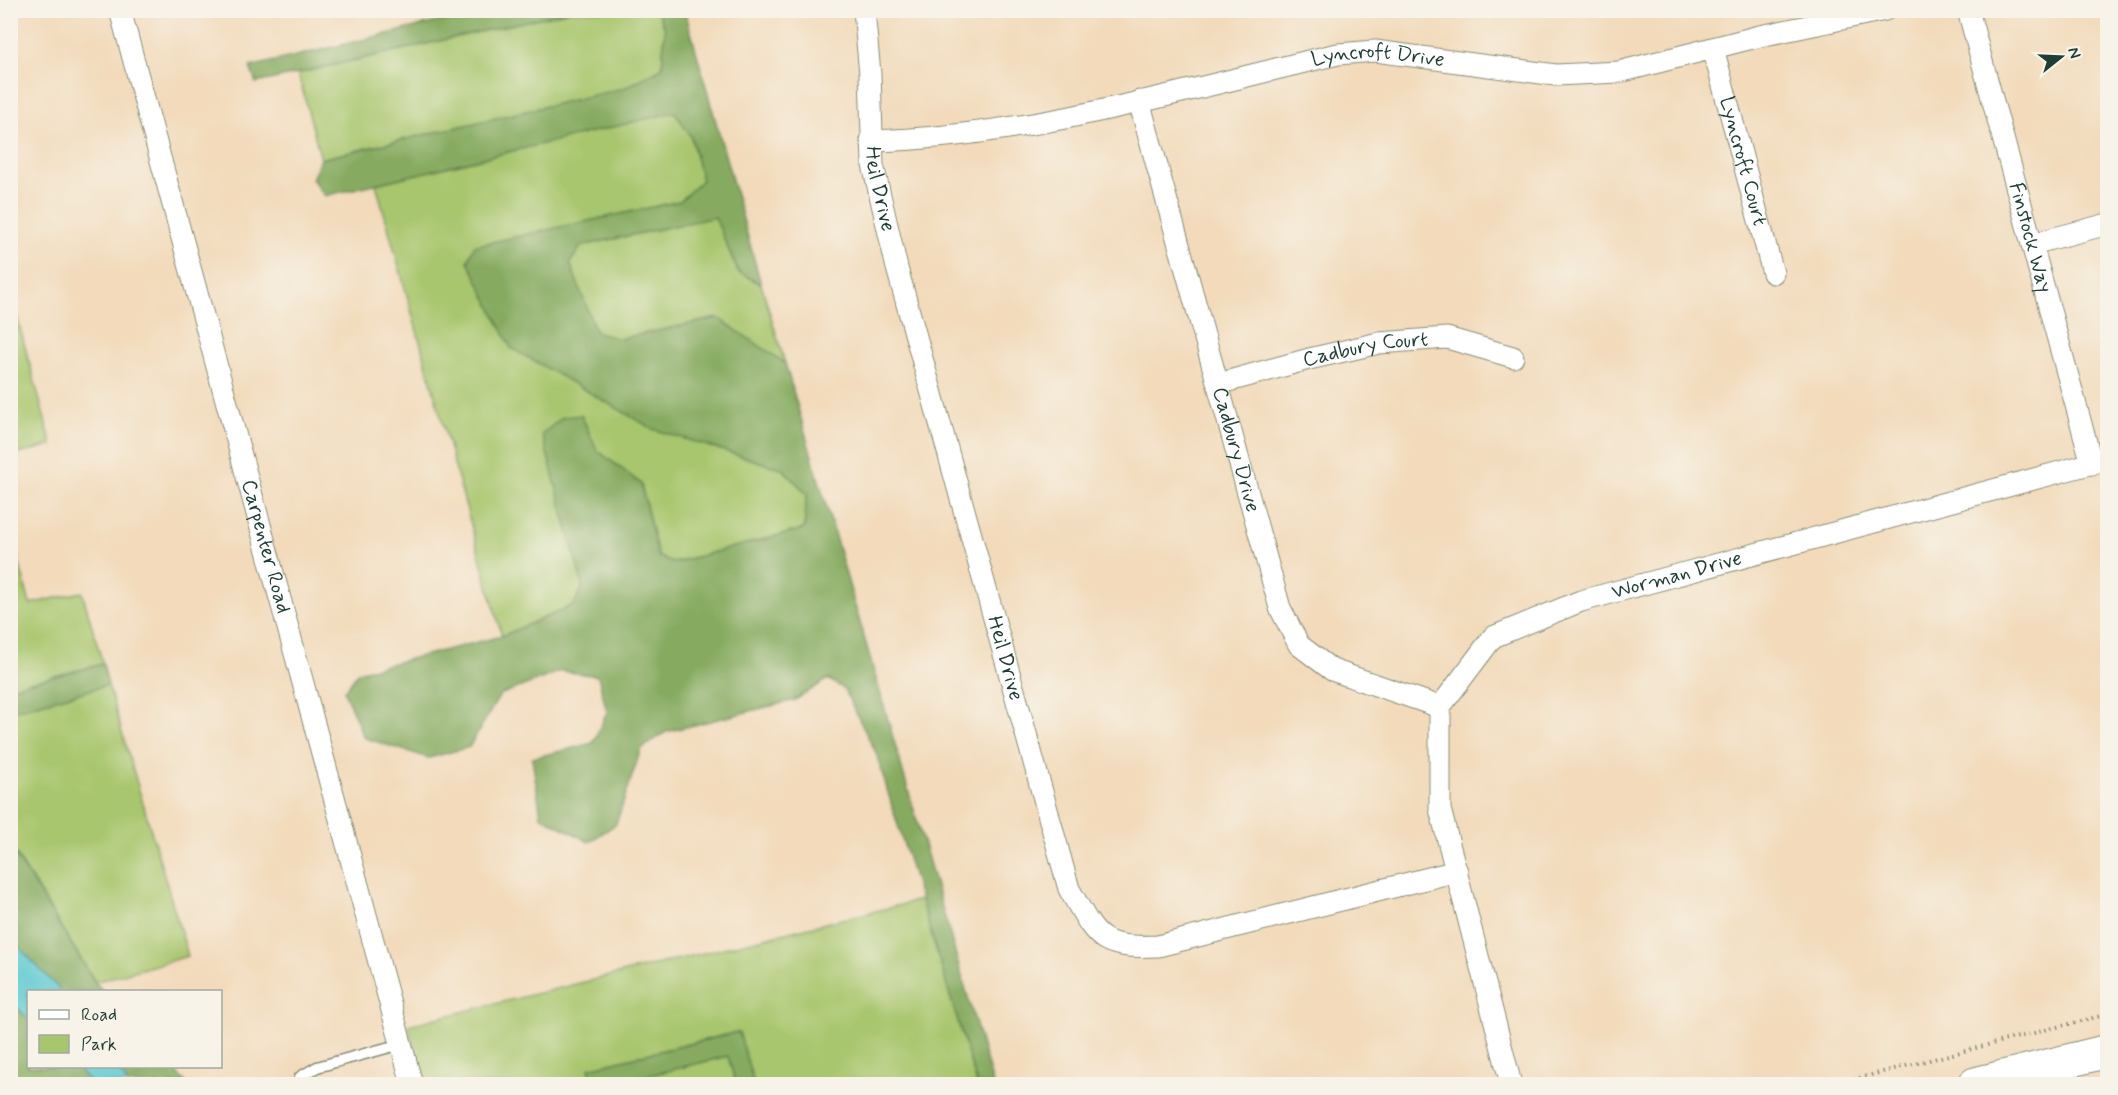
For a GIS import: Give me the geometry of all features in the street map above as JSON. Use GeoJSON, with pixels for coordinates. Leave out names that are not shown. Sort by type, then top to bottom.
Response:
{"type":"FeatureCollection","features":[{"type":"Feature","properties":{"kind":"main road"},"geometry":{"type":"LineString","coordinates":[[1975,1084],[2108,1051]]}},
{"type":"Feature","properties":{"kind":"street","name":"Carpenter Road"},"geometry":{"type":"LineString","coordinates":[[120,10],[412,1084]]}},
{"type":"Feature","properties":{"kind":"street","name":"Heil Drive"},"geometry":{"type":"LineString","coordinates":[[864,10],[870,74],[873,165],[897,268],[1069,889],[1096,935],[1125,948],[1158,946],[1456,871]]}},
{"type":"Feature","properties":{"kind":"street","name":"Lyncroft Drive"},"geometry":{"type":"LineString","coordinates":[[871,141],[927,140],[999,131],[1338,54],[1375,51],[1556,75],[1619,72],[1713,48],[1885,10]]}},
{"type":"Feature","properties":{"kind":"street","name":"Finstock Way"},"geometry":{"type":"LineString","coordinates":[[1968,10],[2031,244],[2100,461]]}},
{"type":"Feature","properties":{"kind":"street","name":"Lyncroft Court"},"geometry":{"type":"LineString","coordinates":[[1713,48],[1773,273]]}},
{"type":"Feature","properties":{"kind":"street","name":"Cadbury Drive"},"geometry":{"type":"LineString","coordinates":[[1139,101],[1280,608],[1299,645],[1332,670],[1440,707]]}},
{"type":"Feature","properties":{"kind":"street"},"geometry":{"type":"LineString","coordinates":[[2031,244],[2108,224]]}},
{"type":"Feature","properties":{"kind":"street","name":"Cadbury Court"},"geometry":{"type":"LineString","coordinates":[[1218,384],[1379,343],[1447,338],[1513,357]]}},
{"type":"Feature","properties":{"kind":"street","name":"Worman Drive"},"geometry":{"type":"LineString","coordinates":[[1440,707],[1494,637],[1581,601],[2100,461]]}},
{"type":"Feature","properties":{"kind":"street"},"geometry":{"type":"LineString","coordinates":[[1440,707],[1440,809],[1511,1084]]}},
{"type":"Feature","properties":{"kind":"lane"},"geometry":{"type":"LineString","coordinates":[[298,1084],[300,1077],[317,1067],[401,1044]]}},
{"type":"Feature","properties":{"kind":"path"},"geometry":{"type":"LineString","coordinates":[[1836,1084],[2108,1014]]}},
{"type":"Feature","properties":{"kind":"green space"},"geometry":{"type":"Polygon","coordinates":[[[482,11],[570,11],[256,83],[250,67],[482,11]]]}},
{"type":"Feature","properties":{"kind":"green space"},"geometry":{"type":"Polygon","coordinates":[[[570,11],[657,11],[665,29],[662,68],[624,88],[321,159],[298,73],[570,11]]]}},
{"type":"Feature","properties":{"kind":"green space"},"geometry":{"type":"Polygon","coordinates":[[[657,11],[685,11],[761,284],[738,272],[715,217],[581,246],[570,263],[596,332],[619,339],[718,318],[785,363],[993,1084],[977,1084],[876,753],[844,689],[828,679],[795,700],[666,732],[641,749],[616,824],[589,842],[541,816],[532,758],[593,743],[607,712],[598,676],[561,671],[500,695],[469,747],[429,758],[364,738],[344,691],[358,672],[502,636],[574,605],[583,586],[542,434],[563,417],[581,415],[597,450],[641,484],[658,556],[673,563],[804,529],[807,494],[783,469],[653,429],[511,348],[468,261],[474,246],[680,201],[702,180],[691,137],[675,112],[325,196],[312,179],[321,159],[624,88],[662,68],[665,29],[657,11]]]}},
{"type":"Feature","properties":{"kind":"green space"},"geometry":{"type":"Polygon","coordinates":[[[675,112],[691,137],[702,180],[680,201],[474,246],[653,429],[783,469],[807,494],[804,529],[672,563],[658,556],[641,484],[597,450],[581,415],[543,435],[583,586],[574,605],[502,636],[376,184],[675,112]]]}},
{"type":"Feature","properties":{"kind":"green space"},"geometry":{"type":"Polygon","coordinates":[[[715,217],[738,272],[761,284],[785,363],[718,318],[619,339],[595,332],[570,263],[581,246],[715,217]]]}},
{"type":"Feature","properties":{"kind":"green space"},"geometry":{"type":"Polygon","coordinates":[[[10,292],[52,445],[11,456],[10,456],[10,292]]]}},
{"type":"Feature","properties":{"kind":"green space"},"geometry":{"type":"Polygon","coordinates":[[[10,528],[30,604],[82,592],[103,664],[11,687],[10,528]]]}},
{"type":"Feature","properties":{"kind":"green space"},"geometry":{"type":"Polygon","coordinates":[[[103,664],[108,685],[11,711],[11,687],[103,664]]]}},
{"type":"Feature","properties":{"kind":"green space"},"geometry":{"type":"Polygon","coordinates":[[[108,685],[188,956],[95,982],[11,846],[11,711],[108,685]]]}},
{"type":"Feature","properties":{"kind":"green space"},"geometry":{"type":"Polygon","coordinates":[[[10,846],[102,990],[60,990],[11,939],[10,846]]]}},
{"type":"Feature","properties":{"kind":"green space"},"geometry":{"type":"Polygon","coordinates":[[[921,900],[977,1084],[754,1084],[738,1032],[589,1068],[594,1084],[425,1084],[408,1025],[921,900]]]}},
{"type":"Feature","properties":{"kind":"green space"},"geometry":{"type":"Polygon","coordinates":[[[10,1001],[27,1018],[27,1068],[77,1068],[91,1084],[11,1084],[10,1001]]]}},
{"type":"Feature","properties":{"kind":"green space"},"geometry":{"type":"Polygon","coordinates":[[[739,1032],[754,1084],[736,1084],[728,1056],[613,1084],[594,1084],[589,1068],[739,1032]]]}},
{"type":"Feature","properties":{"kind":"green space"},"geometry":{"type":"Polygon","coordinates":[[[728,1056],[736,1084],[639,1084],[638,1078],[728,1056]]]}},
{"type":"Feature","properties":{"kind":"green space"},"geometry":{"type":"Polygon","coordinates":[[[117,1068],[172,1068],[187,1084],[128,1084],[117,1068]]]}},
{"type":"Feature","properties":{"kind":"water"},"geometry":{"type":"Polygon","coordinates":[[[11,939],[60,990],[27,990],[27,1018],[11,1001],[11,939]]]}},
{"type":"Feature","properties":{"kind":"water"},"geometry":{"type":"Polygon","coordinates":[[[77,1068],[117,1068],[128,1084],[91,1084],[77,1068]]]}}]}
